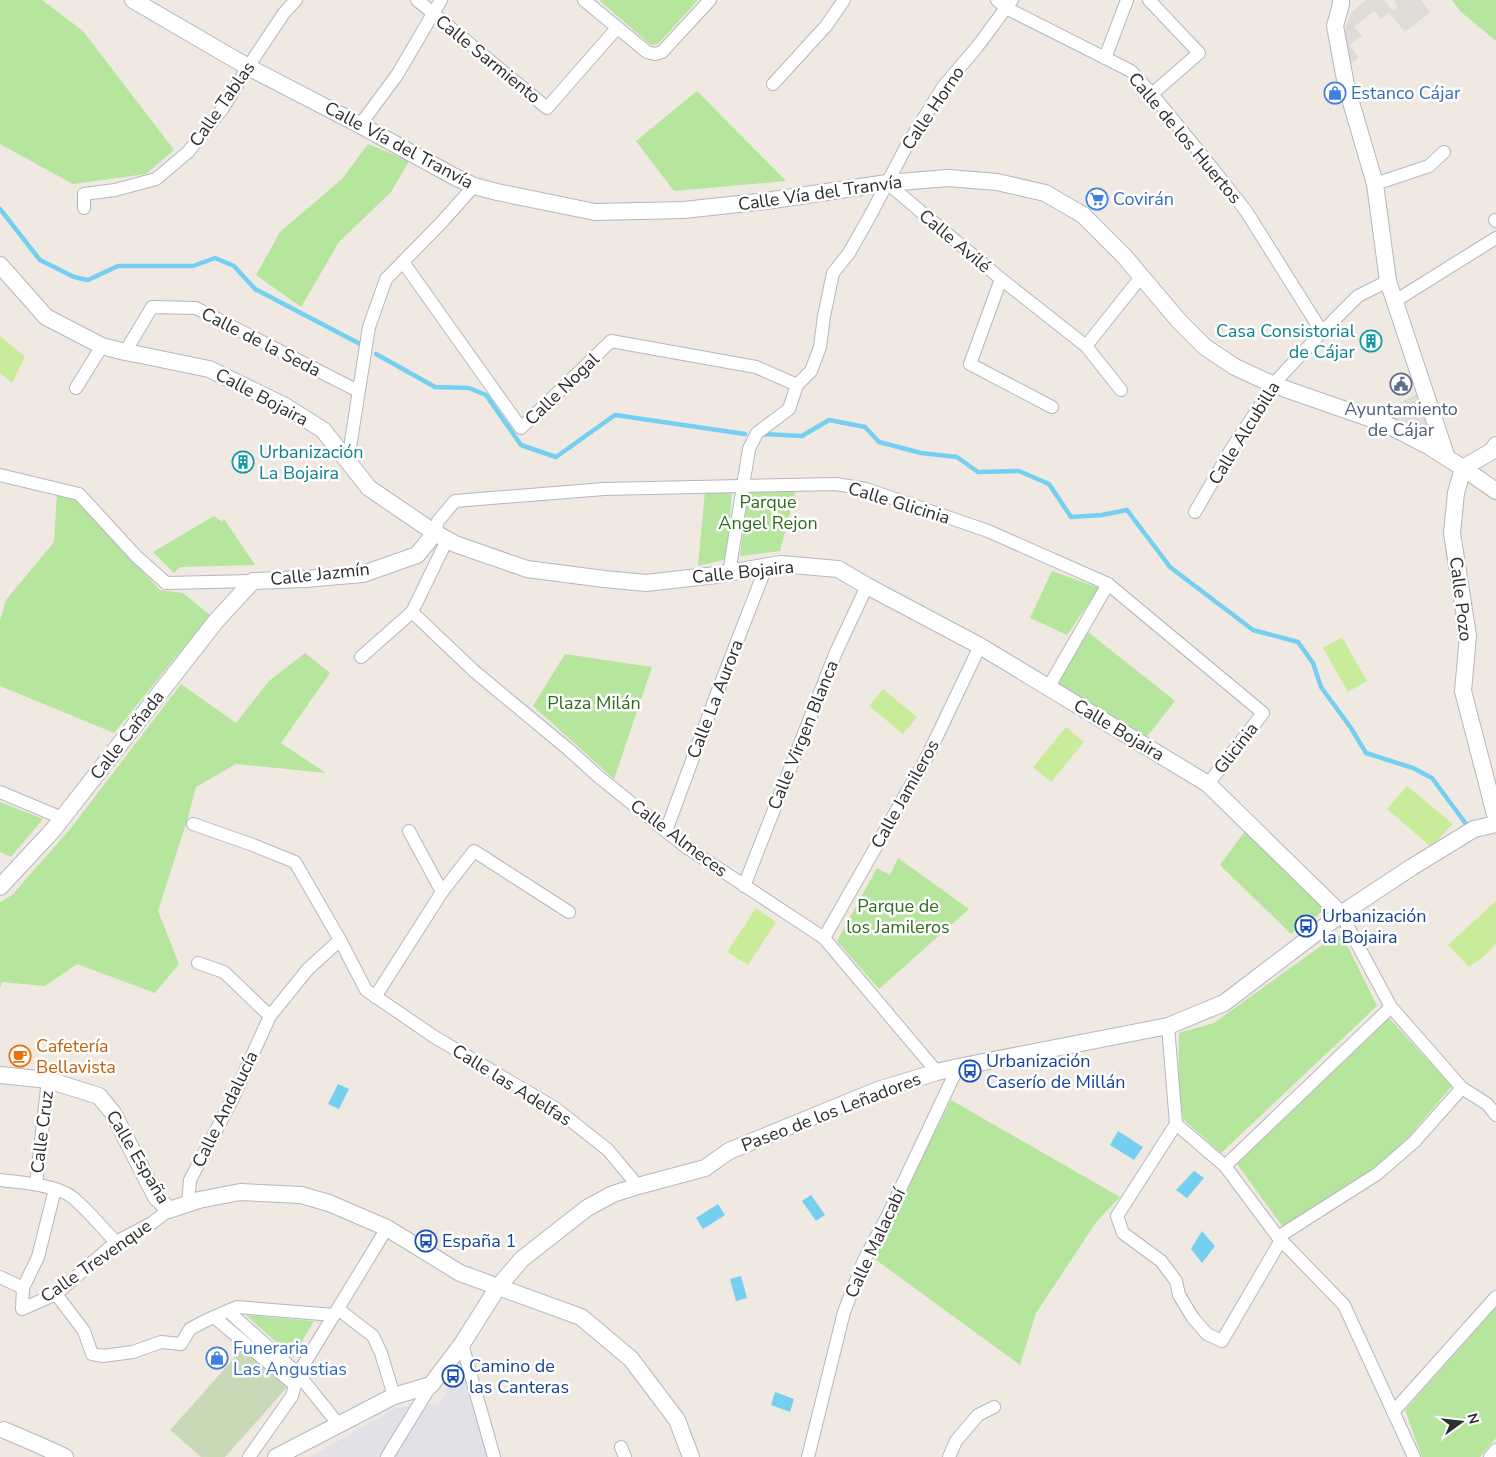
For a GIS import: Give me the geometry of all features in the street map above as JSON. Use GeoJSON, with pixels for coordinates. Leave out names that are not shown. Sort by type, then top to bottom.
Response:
{"type":"FeatureCollection","features":[{"type":"Feature","properties":{"kind":"street","name":"Calle Vía del Tranvía"},"geometry":{"type":"LineString","coordinates":[[133,0],[248,67],[455,177],[474,186],[498,192],[595,212],[684,210],[766,201],[887,183],[948,178],[997,182],[1045,193],[1082,215],[1124,256],[1179,321],[1204,347],[1235,367],[1274,385],[1386,424],[1447,458],[1496,491]]}},
{"type":"Feature","properties":{"kind":"street","name":"Calle Tablas"},"geometry":{"type":"LineString","coordinates":[[84,208],[84,194],[115,190],[156,179],[188,152],[223,108],[248,67],[284,14],[296,0]]}},
{"type":"Feature","properties":{"kind":"street","name":"Calle Sarmiento"},"geometry":{"type":"LineString","coordinates":[[417,0],[547,108],[618,28]]}},
{"type":"Feature","properties":{"kind":"street"},"geometry":{"type":"LineString","coordinates":[[360,125],[397,75],[440,0]]}},
{"type":"Feature","properties":{"kind":"street"},"geometry":{"type":"LineString","coordinates":[[585,0],[647,52],[655,54],[662,52],[710,0]]}},
{"type":"Feature","properties":{"kind":"street"},"geometry":{"type":"LineString","coordinates":[[772,84],[826,26],[844,0]]}},
{"type":"Feature","properties":{"kind":"street"},"geometry":{"type":"LineString","coordinates":[[1105,58],[1127,0]]}},
{"type":"Feature","properties":{"kind":"street"},"geometry":{"type":"LineString","coordinates":[[1149,0],[1199,53],[1152,94]]}},
{"type":"Feature","properties":{"kind":"street"},"geometry":{"type":"LineString","coordinates":[[1343,2],[1335,26],[1346,85],[1375,184],[1388,280],[1447,458]]}},
{"type":"Feature","properties":{"kind":"street","name":"Calle de los Huertos"},"geometry":{"type":"LineString","coordinates":[[1005,3],[1131,71],[1152,94],[1246,211],[1322,332]]}},
{"type":"Feature","properties":{"kind":"street","name":"Calle Horno"},"geometry":{"type":"LineString","coordinates":[[729,573],[749,449],[757,432],[789,409],[797,385],[811,371],[820,347],[833,273],[849,253],[872,214],[906,147],[943,87],[1005,3]]}},
{"type":"Feature","properties":{"kind":"street"},"geometry":{"type":"LineString","coordinates":[[1375,184],[1430,166],[1444,152]]}},
{"type":"Feature","properties":{"kind":"street","name":"Calle Avilé"},"geometry":{"type":"LineString","coordinates":[[887,183],[1001,279],[1086,346],[1121,390]]}},
{"type":"Feature","properties":{"kind":"street"},"geometry":{"type":"LineString","coordinates":[[348,460],[369,327],[386,279],[474,186]]}},
{"type":"Feature","properties":{"kind":"street"},"geometry":{"type":"LineString","coordinates":[[1395,301],[1496,238]]}},
{"type":"Feature","properties":{"kind":"street","name":"Calle Nogal"},"geometry":{"type":"LineString","coordinates":[[403,262],[521,428],[611,341],[756,367],[797,385]]}},
{"type":"Feature","properties":{"kind":"street","name":"Calle Bojaira"},"geometry":{"type":"LineString","coordinates":[[0,265],[46,318],[102,346],[209,369],[285,406],[323,430],[369,488],[455,544],[527,569],[646,583],[729,573],[780,564],[838,569],[980,646],[1208,784],[1341,914]]}},
{"type":"Feature","properties":{"kind":"street"},"geometry":{"type":"LineString","coordinates":[[1086,346],[1141,277]]}},
{"type":"Feature","properties":{"kind":"street","name":"Calle Avilé"},"geometry":{"type":"LineString","coordinates":[[1001,279],[970,364],[1052,407]]}},
{"type":"Feature","properties":{"kind":"street","name":"Calle Alcubilla"},"geometry":{"type":"LineString","coordinates":[[1195,512],[1232,448],[1277,380],[1358,296],[1388,280]]}},
{"type":"Feature","properties":{"kind":"street","name":"Calle de la Seda"},"geometry":{"type":"LineString","coordinates":[[125,352],[152,307],[196,308],[358,391]]}},
{"type":"Feature","properties":{"kind":"street"},"geometry":{"type":"LineString","coordinates":[[76,388],[102,346]]}},
{"type":"Feature","properties":{"kind":"street"},"geometry":{"type":"LineString","coordinates":[[1463,468],[1495,450]]}},
{"type":"Feature","properties":{"kind":"street","name":"Calle Pozo"},"geometry":{"type":"LineString","coordinates":[[1463,468],[1456,493],[1452,533],[1468,636],[1463,691],[1496,818]]}},
{"type":"Feature","properties":{"kind":"street"},"geometry":{"type":"LineString","coordinates":[[0,475],[79,494],[136,556],[166,583],[253,581]]}},
{"type":"Feature","properties":{"kind":"street","name":"Calle Glicinia"},"geometry":{"type":"LineString","coordinates":[[441,536],[438,521],[455,501],[604,489],[836,484],[866,489],[988,531],[1108,584],[1263,713]]}},
{"type":"Feature","properties":{"kind":"street"},"geometry":{"type":"LineString","coordinates":[[361,657],[412,612],[441,536]]}},
{"type":"Feature","properties":{"kind":"street","name":"Calle Jazmín"},"geometry":{"type":"LineString","coordinates":[[253,581],[363,574],[416,555],[441,536]]}},
{"type":"Feature","properties":{"kind":"street","name":"Calle La Aurora"},"geometry":{"type":"LineString","coordinates":[[666,831],[766,567]]}},
{"type":"Feature","properties":{"kind":"street","name":"Calle Cañada"},"geometry":{"type":"LineString","coordinates":[[0,887],[53,830],[216,621],[253,581]]}},
{"type":"Feature","properties":{"kind":"street"},"geometry":{"type":"LineString","coordinates":[[1048,688],[1108,584]]}},
{"type":"Feature","properties":{"kind":"street","name":"Calle Virgen Blanca"},"geometry":{"type":"LineString","coordinates":[[744,886],[836,652],[867,586]]}},
{"type":"Feature","properties":{"kind":"street","name":"Calle Almeces"},"geometry":{"type":"LineString","coordinates":[[412,612],[474,671],[599,777],[686,847],[824,938],[937,1072]]}},
{"type":"Feature","properties":{"kind":"street","name":"Calle Jamileros"},"geometry":{"type":"LineString","coordinates":[[824,938],[928,757],[980,646]]}},
{"type":"Feature","properties":{"kind":"street","name":"Glicinia"},"geometry":{"type":"LineString","coordinates":[[1208,784],[1263,713]]}},
{"type":"Feature","properties":{"kind":"street"},"geometry":{"type":"LineString","coordinates":[[0,792],[62,818]]}},
{"type":"Feature","properties":{"kind":"street","name":"Calle las Adelfas"},"geometry":{"type":"LineString","coordinates":[[192,824],[295,862],[340,940],[366,990],[433,1036],[555,1108],[608,1150],[638,1186]]}},
{"type":"Feature","properties":{"kind":"street","name":"Paseo de los Leñadores"},"geometry":{"type":"LineString","coordinates":[[387,1457],[431,1385],[462,1344],[498,1287],[522,1259],[588,1208],[613,1194],[705,1168],[729,1151],[878,1090],[958,1067],[1168,1026],[1224,1003],[1341,914],[1412,867],[1474,829],[1496,824]]}},
{"type":"Feature","properties":{"kind":"street"},"geometry":{"type":"LineString","coordinates":[[409,831],[442,892]]}},
{"type":"Feature","properties":{"kind":"street"},"geometry":{"type":"LineString","coordinates":[[375,996],[442,892],[474,851],[569,912]]}},
{"type":"Feature","properties":{"kind":"street"},"geometry":{"type":"LineString","coordinates":[[1341,914],[1391,1007],[1462,1088],[1487,1104],[1496,1115]]}},
{"type":"Feature","properties":{"kind":"street","name":"Calle Andalucía"},"geometry":{"type":"LineString","coordinates":[[188,1204],[190,1180],[231,1102],[270,1016],[308,969],[340,940]]}},
{"type":"Feature","properties":{"kind":"street"},"geometry":{"type":"LineString","coordinates":[[198,963],[224,972],[270,1016]]}},
{"type":"Feature","properties":{"kind":"street"},"geometry":{"type":"LineString","coordinates":[[1225,1166],[1391,1007]]}},
{"type":"Feature","properties":{"kind":"street"},"geometry":{"type":"LineString","coordinates":[[1168,1026],[1176,1124],[1117,1216],[1123,1233],[1162,1261],[1176,1280],[1179,1295],[1193,1318],[1207,1334],[1222,1341],[1280,1239],[1377,1174],[1414,1142],[1462,1088]]}},
{"type":"Feature","properties":{"kind":"street","name":"Calle Malacabí"},"geometry":{"type":"LineString","coordinates":[[808,1457],[844,1312],[864,1260],[888,1215],[958,1067]]}},
{"type":"Feature","properties":{"kind":"street","name":"Calle España"},"geometry":{"type":"LineString","coordinates":[[0,1076],[48,1080],[99,1096],[113,1113],[156,1197],[169,1210],[198,1200],[240,1192],[301,1195],[330,1203],[387,1228],[460,1273],[581,1317],[631,1359],[677,1420],[691,1457]]}},
{"type":"Feature","properties":{"kind":"street","name":"Calle Cruz"},"geometry":{"type":"LineString","coordinates":[[36,1184],[48,1080]]}},
{"type":"Feature","properties":{"kind":"street"},"geometry":{"type":"LineString","coordinates":[[1176,1124],[1225,1166],[1280,1239],[1344,1305],[1414,1457]]}},
{"type":"Feature","properties":{"kind":"street"},"geometry":{"type":"LineString","coordinates":[[0,1180],[36,1184],[71,1196],[116,1242]]}},
{"type":"Feature","properties":{"kind":"street"},"geometry":{"type":"LineString","coordinates":[[0,1278],[23,1288],[38,1256],[55,1189]]}},
{"type":"Feature","properties":{"kind":"street","name":"Calle Trevenque"},"geometry":{"type":"LineString","coordinates":[[23,1288],[22,1309],[56,1294],[116,1242],[152,1223],[169,1210]]}},
{"type":"Feature","properties":{"kind":"street"},"geometry":{"type":"LineString","coordinates":[[249,1457],[292,1396],[296,1379],[387,1228]]}},
{"type":"Feature","properties":{"kind":"street"},"geometry":{"type":"LineString","coordinates":[[56,1294],[84,1331],[92,1354],[103,1356],[133,1352],[161,1342],[181,1344],[190,1329],[237,1307],[336,1312],[373,1336],[382,1353],[394,1396]]}},
{"type":"Feature","properties":{"kind":"street"},"geometry":{"type":"LineString","coordinates":[[1393,1412],[1496,1297]]}},
{"type":"Feature","properties":{"kind":"street"},"geometry":{"type":"LineString","coordinates":[[228,1311],[339,1425]]}},
{"type":"Feature","properties":{"kind":"street"},"geometry":{"type":"LineString","coordinates":[[214,1317],[296,1379]]}},
{"type":"Feature","properties":{"kind":"street"},"geometry":{"type":"LineString","coordinates":[[462,1344],[494,1457]]}},
{"type":"Feature","properties":{"kind":"street"},"geometry":{"type":"LineString","coordinates":[[276,1457],[394,1396],[431,1385]]}},
{"type":"Feature","properties":{"kind":"street"},"geometry":{"type":"LineString","coordinates":[[949,1457],[956,1441],[978,1415],[994,1407]]}},
{"type":"Feature","properties":{"kind":"street"},"geometry":{"type":"LineString","coordinates":[[1,1429],[65,1457]]}},
{"type":"Feature","properties":{"kind":"street"},"geometry":{"type":"LineString","coordinates":[[1490,1457],[1496,1450]]}},
{"type":"Feature","properties":{"kind":"shaded area"},"geometry":{"type":"Polygon","coordinates":[[[1366,0],[1384,0],[1393,11],[1398,7],[1394,2],[1396,0],[1421,0],[1430,12],[1405,32],[1389,13],[1381,19],[1374,11],[1354,27],[1362,36],[1350,45],[1359,58],[1350,64],[1344,34],[1352,12],[1366,0]]]}},
{"type":"Feature","properties":{"kind":"shaded area"},"geometry":{"type":"Polygon","coordinates":[[[1422,392],[1438,435],[1431,441],[1386,418],[1403,401],[1422,392]]]}},
{"type":"Feature","properties":{"kind":"shaded area"},"geometry":{"type":"Polygon","coordinates":[[[463,1356],[491,1457],[310,1457],[396,1408],[440,1403],[463,1356]]]}},
{"type":"Feature","properties":{"kind":"green space"},"geometry":{"type":"Polygon","coordinates":[[[0,0],[42,0],[83,31],[174,150],[146,174],[73,184],[0,144],[0,0]]]}},
{"type":"Feature","properties":{"kind":"green space"},"geometry":{"type":"Polygon","coordinates":[[[600,0],[698,0],[658,44],[651,45],[600,0]]]}},
{"type":"Feature","properties":{"kind":"green space"},"geometry":{"type":"Polygon","coordinates":[[[1452,0],[1496,0],[1496,41],[1461,12],[1452,0]]]}},
{"type":"Feature","properties":{"kind":"green space"},"geometry":{"type":"Polygon","coordinates":[[[697,91],[786,181],[674,191],[636,141],[697,91]]]}},
{"type":"Feature","properties":{"kind":"green space"},"geometry":{"type":"Polygon","coordinates":[[[368,144],[409,161],[391,192],[339,242],[301,307],[256,275],[280,232],[342,179],[368,144]]]}},
{"type":"Feature","properties":{"kind":"green space"},"geometry":{"type":"Polygon","coordinates":[[[0,336],[25,357],[12,383],[0,373],[0,336]]]}},
{"type":"Feature","properties":{"kind":"green space","name":"Parque Angel Rejon"},"geometry":{"type":"Polygon","coordinates":[[[732,489],[727,559],[698,566],[705,491],[732,489]]]}},
{"type":"Feature","properties":{"kind":"green space","name":"Parque Angel Rejon"},"geometry":{"type":"Polygon","coordinates":[[[748,489],[796,490],[780,551],[740,556],[748,489]]]}},
{"type":"Feature","properties":{"kind":"green space"},"geometry":{"type":"Polygon","coordinates":[[[57,493],[79,502],[160,590],[183,593],[210,615],[114,733],[0,686],[0,620],[6,600],[54,542],[57,493]]]}},
{"type":"Feature","properties":{"kind":"green space"},"geometry":{"type":"Polygon","coordinates":[[[214,516],[222,522],[224,519],[255,565],[180,567],[174,573],[153,552],[214,516]]]}},
{"type":"Feature","properties":{"kind":"green space"},"geometry":{"type":"Polygon","coordinates":[[[1052,571],[1099,588],[1067,635],[1030,618],[1052,571]]]}},
{"type":"Feature","properties":{"kind":"green space"},"geometry":{"type":"Polygon","coordinates":[[[1088,632],[1175,701],[1145,739],[1057,684],[1088,632]]]}},
{"type":"Feature","properties":{"kind":"green space"},"geometry":{"type":"Polygon","coordinates":[[[1342,637],[1367,681],[1348,692],[1323,648],[1342,637]]]}},
{"type":"Feature","properties":{"kind":"green space"},"geometry":{"type":"Polygon","coordinates":[[[305,653],[330,673],[281,743],[326,773],[236,764],[196,787],[158,911],[179,964],[155,993],[77,964],[45,986],[2,982],[0,988],[0,902],[12,895],[71,828],[181,684],[236,723],[269,681],[305,653]]]}},
{"type":"Feature","properties":{"kind":"green space","name":"Plaza Milán"},"geometry":{"type":"Polygon","coordinates":[[[565,654],[652,667],[614,779],[533,706],[565,654]]]}},
{"type":"Feature","properties":{"kind":"green space"},"geometry":{"type":"Polygon","coordinates":[[[883,689],[917,717],[903,734],[869,706],[883,689]]]}},
{"type":"Feature","properties":{"kind":"green space"},"geometry":{"type":"Polygon","coordinates":[[[1066,727],[1084,742],[1051,782],[1033,767],[1066,727]]]}},
{"type":"Feature","properties":{"kind":"green space"},"geometry":{"type":"Polygon","coordinates":[[[1407,786],[1453,824],[1431,847],[1387,809],[1407,786]]]}},
{"type":"Feature","properties":{"kind":"green space"},"geometry":{"type":"Polygon","coordinates":[[[0,802],[43,819],[11,857],[0,852],[0,802]]]}},
{"type":"Feature","properties":{"kind":"green space"},"geometry":{"type":"Polygon","coordinates":[[[1248,827],[1329,907],[1291,934],[1220,865],[1248,827]]]}},
{"type":"Feature","properties":{"kind":"green space","name":"Parque de los Jamileros"},"geometry":{"type":"Polygon","coordinates":[[[898,858],[969,909],[879,989],[837,941],[877,868],[890,875],[898,858]]]}},
{"type":"Feature","properties":{"kind":"green space"},"geometry":{"type":"Polygon","coordinates":[[[1496,901],[1496,944],[1482,958],[1469,967],[1448,945],[1496,901]]]}},
{"type":"Feature","properties":{"kind":"green space"},"geometry":{"type":"Polygon","coordinates":[[[756,908],[776,922],[748,965],[727,952],[756,908]]]}},
{"type":"Feature","properties":{"kind":"green space"},"geometry":{"type":"Polygon","coordinates":[[[1336,935],[1343,937],[1377,1006],[1221,1153],[1183,1119],[1178,1087],[1179,1033],[1214,1023],[1336,935]]]}},
{"type":"Feature","properties":{"kind":"green space"},"geometry":{"type":"Polygon","coordinates":[[[1389,1018],[1452,1086],[1401,1146],[1368,1175],[1283,1227],[1237,1164],[1389,1018]]]}},
{"type":"Feature","properties":{"kind":"green space"},"geometry":{"type":"Polygon","coordinates":[[[951,1100],[1120,1197],[1097,1221],[1036,1313],[1020,1365],[872,1257],[951,1100]]]}},
{"type":"Feature","properties":{"kind":"green space"},"geometry":{"type":"Polygon","coordinates":[[[1496,1307],[1496,1438],[1480,1457],[1422,1457],[1405,1410],[1496,1307]]]}},
{"type":"Feature","properties":{"kind":"green space"},"geometry":{"type":"Polygon","coordinates":[[[246,1315],[314,1321],[293,1357],[246,1315]]]}},
{"type":"Feature","properties":{"kind":"green space"},"geometry":{"type":"Polygon","coordinates":[[[244,1347],[289,1385],[225,1457],[201,1457],[170,1430],[244,1347]]]}},
{"type":"Feature","properties":{"kind":"water"},"geometry":{"type":"Polygon","coordinates":[[[338,1084],[349,1089],[339,1109],[328,1104],[338,1084]]]}},
{"type":"Feature","properties":{"kind":"water"},"geometry":{"type":"Polygon","coordinates":[[[1118,1131],[1143,1147],[1134,1160],[1110,1145],[1118,1131]]]}},
{"type":"Feature","properties":{"kind":"water"},"geometry":{"type":"Polygon","coordinates":[[[1194,1171],[1204,1178],[1187,1198],[1176,1190],[1194,1171]]]}},
{"type":"Feature","properties":{"kind":"water"},"geometry":{"type":"Polygon","coordinates":[[[811,1195],[825,1215],[816,1221],[802,1201],[811,1195]]]}},
{"type":"Feature","properties":{"kind":"water"},"geometry":{"type":"Polygon","coordinates":[[[718,1204],[725,1215],[703,1229],[696,1218],[718,1204]]]}},
{"type":"Feature","properties":{"kind":"water"},"geometry":{"type":"Polygon","coordinates":[[[1202,1231],[1215,1246],[1202,1263],[1191,1249],[1202,1231]]]}},
{"type":"Feature","properties":{"kind":"water"},"geometry":{"type":"Polygon","coordinates":[[[741,1276],[747,1298],[736,1301],[730,1279],[741,1276]]]}},
{"type":"Feature","properties":{"kind":"water"},"geometry":{"type":"Polygon","coordinates":[[[775,1392],[794,1399],[790,1412],[771,1405],[775,1392]]]}},
{"type":"Feature","properties":{"kind":"waterway"},"geometry":{"type":"LineString","coordinates":[[0,209],[40,260],[74,277],[88,280],[118,266],[193,266],[215,258],[234,266],[255,289],[362,345]]}},
{"type":"Feature","properties":{"kind":"waterway"},"geometry":{"type":"LineString","coordinates":[[376,354],[435,387],[469,388],[486,395],[521,445],[556,457],[615,415],[745,434]]}},
{"type":"Feature","properties":{"kind":"waterway"},"geometry":{"type":"LineString","coordinates":[[763,434],[802,436],[829,420],[865,427],[879,442],[921,453],[957,457],[978,472],[1019,471],[1049,484],[1071,517],[1102,515],[1127,510],[1170,567],[1253,630],[1298,642],[1313,663],[1321,687],[1351,728],[1366,753],[1413,768],[1432,778],[1469,828]]}},
{"type":"Feature","properties":{"kind":"place","name":"Estanco Cájar"},"geometry":{"type":"Point","coordinates":[1335,93]}},
{"type":"Feature","properties":{"kind":"place","name":"Covirán"},"geometry":{"type":"Point","coordinates":[1097,199]}},
{"type":"Feature","properties":{"kind":"place","name":"Casa Consistorial de Cájar"},"geometry":{"type":"Point","coordinates":[1371,341]}},
{"type":"Feature","properties":{"kind":"place","name":"Ayuntamiento de Cájar"},"geometry":{"type":"Point","coordinates":[1401,384]}},
{"type":"Feature","properties":{"kind":"place","name":"Urbanización La Bojaira"},"geometry":{"type":"Point","coordinates":[243,462]}},
{"type":"Feature","properties":{"kind":"place","name":"Urbanización la Bojaira"},"geometry":{"type":"Point","coordinates":[1306,926]}},
{"type":"Feature","properties":{"kind":"place","name":"Cafetería Bellavista"},"geometry":{"type":"Point","coordinates":[20,1056]}},
{"type":"Feature","properties":{"kind":"place","name":"Urbanización Caserío de Millán"},"geometry":{"type":"Point","coordinates":[970,1071]}},
{"type":"Feature","properties":{"kind":"place","name":"España 1"},"geometry":{"type":"Point","coordinates":[426,1241]}},
{"type":"Feature","properties":{"kind":"place","name":"Funeraria Las Angustias"},"geometry":{"type":"Point","coordinates":[217,1358]}},
{"type":"Feature","properties":{"kind":"place","name":"Camino de las Canteras"},"geometry":{"type":"Point","coordinates":[453,1376]}}]}
